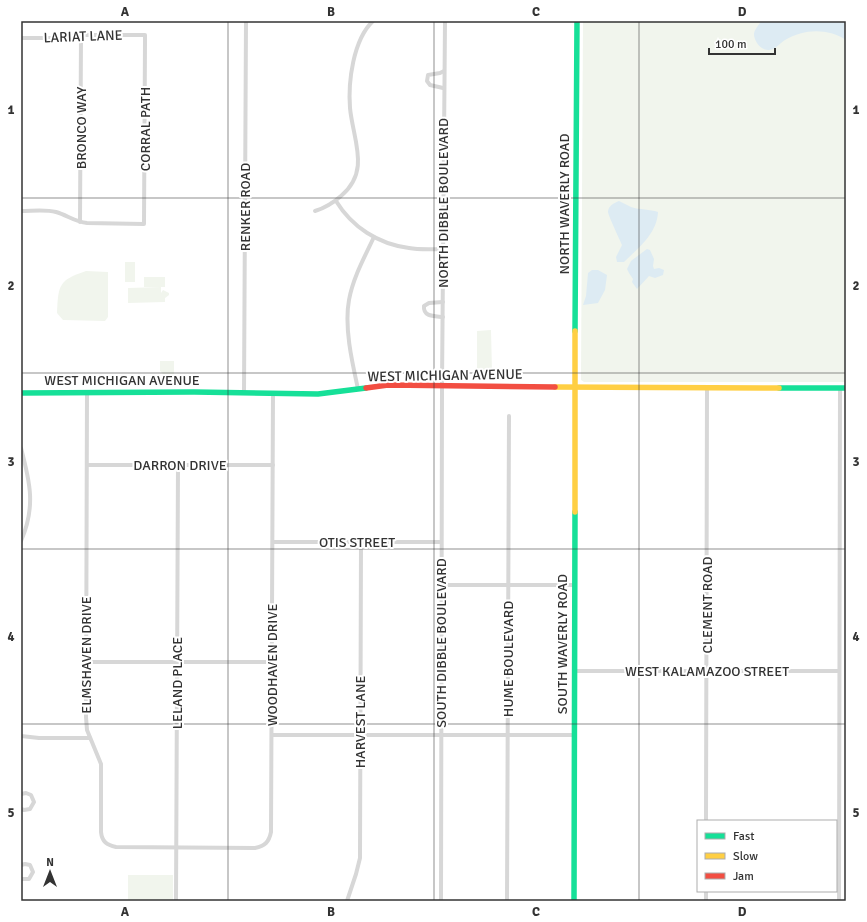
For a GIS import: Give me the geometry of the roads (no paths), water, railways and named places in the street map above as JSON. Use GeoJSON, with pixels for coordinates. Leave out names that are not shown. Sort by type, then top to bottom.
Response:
{"type":"FeatureCollection","features":[{"type":"Feature","properties":{"kind":"main road","name":"NORTH WAVERLY ROAD"},"geometry":{"type":"LineString","coordinates":[[575,387],[577,21]]}},
{"type":"Feature","properties":{"kind":"main road","name":"WEST MICHIGAN AVENUE"},"geometry":{"type":"LineString","coordinates":[[21,393],[88,392],[328,394],[388,385],[843,388]]}},
{"type":"Feature","properties":{"kind":"main road","name":"SOUTH WAVERLY ROAD"},"geometry":{"type":"LineString","coordinates":[[574,901],[575,387]]}},
{"type":"Feature","properties":{"kind":"street","name":"RENKER ROAD"},"geometry":{"type":"LineString","coordinates":[[244,393],[246,21]]}},
{"type":"Feature","properties":{"kind":"street"},"geometry":{"type":"LineString","coordinates":[[315,211],[336,201],[346,192],[352,184],[358,171],[358,155],[350,106],[350,83],[361,38],[373,21]]}},
{"type":"Feature","properties":{"kind":"street","name":"NORTH DIBBLE BOULEVARD"},"geometry":{"type":"LineString","coordinates":[[442,386],[444,249],[443,88],[445,21]]}},
{"type":"Feature","properties":{"kind":"street","name":"LARIAT LANE"},"geometry":{"type":"LineString","coordinates":[[21,38],[51,38],[82,35],[145,35]]}},
{"type":"Feature","properties":{"kind":"street","name":"BRONCO WAY"},"geometry":{"type":"LineString","coordinates":[[80,222],[82,35]]}},
{"type":"Feature","properties":{"kind":"street","name":"CORRAL PATH"},"geometry":{"type":"LineString","coordinates":[[80,222],[144,224],[145,35]]}},
{"type":"Feature","properties":{"kind":"street"},"geometry":{"type":"LineString","coordinates":[[443,88],[430,86],[427,80],[428,75],[444,71]]}},
{"type":"Feature","properties":{"kind":"street"},"geometry":{"type":"LineString","coordinates":[[336,201],[346,216],[355,225],[374,238],[399,247],[411,249],[444,249]]}},
{"type":"Feature","properties":{"kind":"street"},"geometry":{"type":"LineString","coordinates":[[21,211],[56,212],[80,222]]}},
{"type":"Feature","properties":{"kind":"street"},"geometry":{"type":"LineString","coordinates":[[358,389],[348,334],[347,310],[354,282],[374,238]]}},
{"type":"Feature","properties":{"kind":"street"},"geometry":{"type":"LineString","coordinates":[[443,302],[429,303],[426,304],[424,308],[427,315],[443,317]]}},
{"type":"Feature","properties":{"kind":"street","name":"SOUTH DIBBLE BOULEVARD"},"geometry":{"type":"LineString","coordinates":[[441,901],[440,735],[442,386]]}},
{"type":"Feature","properties":{"kind":"street","name":"CLEMENT ROAD"},"geometry":{"type":"LineString","coordinates":[[706,820],[707,388]]}},
{"type":"Feature","properties":{"kind":"street"},"geometry":{"type":"LineString","coordinates":[[839,901],[839,671],[843,388]]}},
{"type":"Feature","properties":{"kind":"street","name":"ELMSHAVEN DRIVE"},"geometry":{"type":"LineString","coordinates":[[88,392],[86,730],[101,764],[102,839],[109,845],[116,847],[176,847]]}},
{"type":"Feature","properties":{"kind":"street","name":"WOODHAVEN DRIVE"},"geometry":{"type":"LineString","coordinates":[[176,847],[255,848],[266,844],[271,832],[273,394]]}},
{"type":"Feature","properties":{"kind":"street","name":"HUME BOULEVARD"},"geometry":{"type":"LineString","coordinates":[[507,901],[509,416]]}},
{"type":"Feature","properties":{"kind":"street"},"geometry":{"type":"LineString","coordinates":[[21,448],[29,479],[31,494],[26,528],[21,541]]}},
{"type":"Feature","properties":{"kind":"street","name":"DARRON DRIVE"},"geometry":{"type":"LineString","coordinates":[[87,465],[273,465]]}},
{"type":"Feature","properties":{"kind":"street","name":"LELAND PLACE"},"geometry":{"type":"LineString","coordinates":[[176,901],[178,465]]}},
{"type":"Feature","properties":{"kind":"street","name":"OTIS STREET"},"geometry":{"type":"LineString","coordinates":[[273,542],[441,542]]}},
{"type":"Feature","properties":{"kind":"street","name":"HARVEST LANE"},"geometry":{"type":"LineString","coordinates":[[347,901],[360,858],[360,542]]}},
{"type":"Feature","properties":{"kind":"street"},"geometry":{"type":"LineString","coordinates":[[442,585],[574,585]]}},
{"type":"Feature","properties":{"kind":"street"},"geometry":{"type":"LineString","coordinates":[[86,662],[272,662]]}},
{"type":"Feature","properties":{"kind":"street","name":"WEST KALAMAZOO STREET"},"geometry":{"type":"LineString","coordinates":[[575,671],[839,671]]}},
{"type":"Feature","properties":{"kind":"street"},"geometry":{"type":"LineString","coordinates":[[272,735],[574,735]]}},
{"type":"Feature","properties":{"kind":"street"},"geometry":{"type":"LineString","coordinates":[[21,736],[39,738],[89,738]]}},
{"type":"Feature","properties":{"kind":"street"},"geometry":{"type":"LineString","coordinates":[[21,794],[26,793],[31,795],[34,802],[30,809],[21,809]]}},
{"type":"Feature","properties":{"kind":"street"},"geometry":{"type":"LineString","coordinates":[[21,865],[30,865],[33,872],[29,879],[21,879]]}}]}
